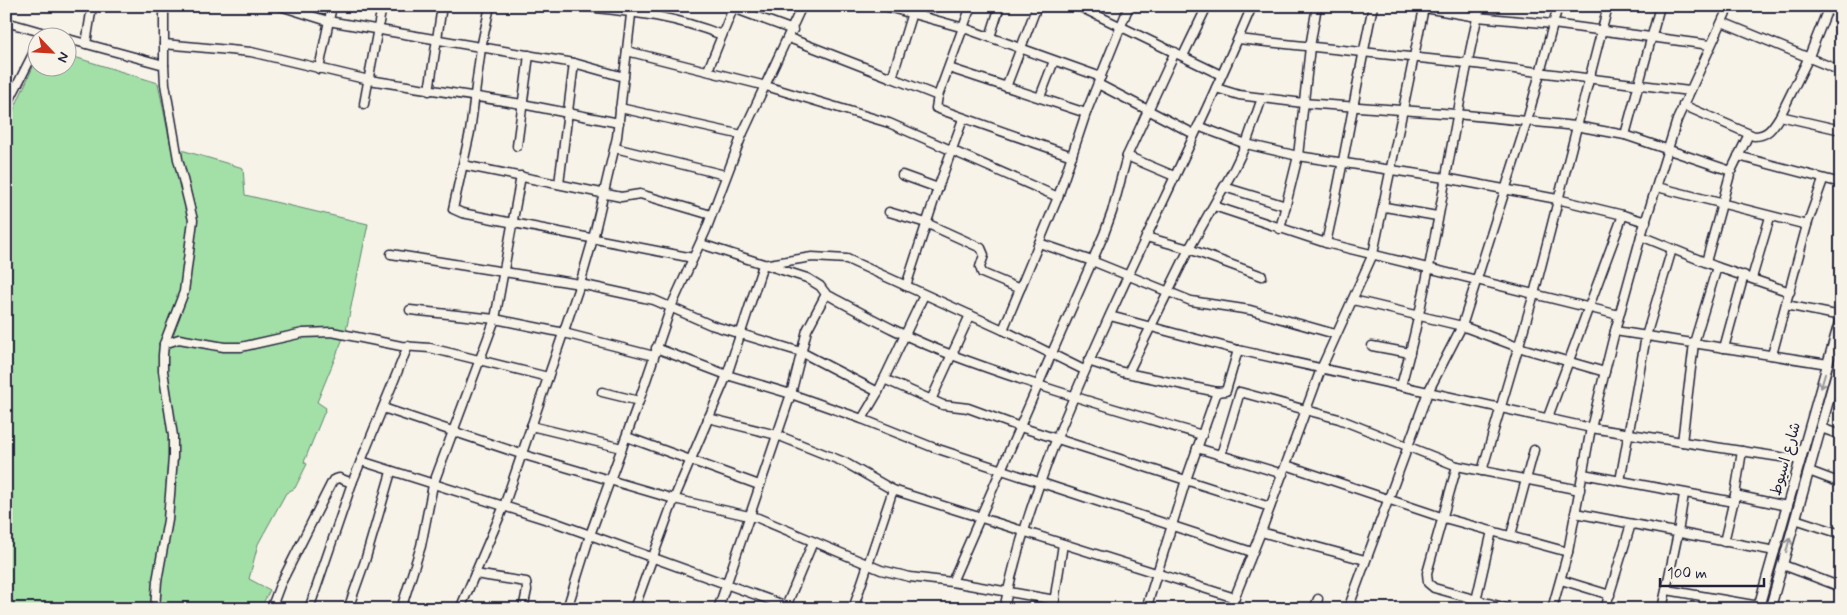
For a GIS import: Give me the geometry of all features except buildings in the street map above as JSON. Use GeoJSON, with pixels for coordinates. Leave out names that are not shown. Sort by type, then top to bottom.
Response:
{"type":"FeatureCollection","features":[{"type":"Feature","properties":{"kind":"street"},"geometry":{"type":"LineString","coordinates":[[86,44],[92,6]]}},
{"type":"Feature","properties":{"kind":"street"},"geometry":{"type":"LineString","coordinates":[[156,609],[157,581],[168,520],[173,457],[173,436],[163,371],[164,344],[184,292],[193,220],[178,159],[165,84],[164,6]]}},
{"type":"Feature","properties":{"kind":"street"},"geometry":{"type":"LineString","coordinates":[[319,69],[332,6]]}},
{"type":"Feature","properties":{"kind":"street"},"geometry":{"type":"LineString","coordinates":[[364,104],[382,6]]}},
{"type":"Feature","properties":{"kind":"street"},"geometry":{"type":"LineString","coordinates":[[429,91],[442,6]]}},
{"type":"Feature","properties":{"kind":"street"},"geometry":{"type":"LineString","coordinates":[[490,6],[481,48],[475,98],[463,165],[453,209],[462,213],[513,221],[593,239],[693,258]]}},
{"type":"Feature","properties":{"kind":"street"},"geometry":{"type":"LineString","coordinates":[[578,6],[632,9],[679,20],[722,35]]}},
{"type":"Feature","properties":{"kind":"street"},"geometry":{"type":"LineString","coordinates":[[567,609],[590,535],[627,437],[671,307],[700,244],[742,135],[791,34],[802,6]]}},
{"type":"Feature","properties":{"kind":"street"},"geometry":{"type":"LineString","coordinates":[[884,6],[913,9],[1054,60],[1099,80],[1148,110],[1194,134]]}},
{"type":"Feature","properties":{"kind":"street"},"geometry":{"type":"LineString","coordinates":[[971,6],[935,104],[938,109],[1072,156]]}},
{"type":"Feature","properties":{"kind":"street"},"geometry":{"type":"LineString","coordinates":[[990,37],[1000,6]]}},
{"type":"Feature","properties":{"kind":"street"},"geometry":{"type":"LineString","coordinates":[[1006,87],[1037,6]]}},
{"type":"Feature","properties":{"kind":"street"},"geometry":{"type":"LineString","coordinates":[[1078,6],[1222,75]]}},
{"type":"Feature","properties":{"kind":"street"},"geometry":{"type":"LineString","coordinates":[[1003,330],[1058,197],[1086,113],[1129,6]]}},
{"type":"Feature","properties":{"kind":"street"},"geometry":{"type":"LineString","coordinates":[[1183,56],[1207,6]]}},
{"type":"Feature","properties":{"kind":"street"},"geometry":{"type":"LineString","coordinates":[[1004,609],[1007,591],[1040,482],[1084,370],[1222,75],[1252,6]]}},
{"type":"Feature","properties":{"kind":"street"},"geometry":{"type":"LineString","coordinates":[[1280,229],[1298,156],[1310,47],[1317,6]]}},
{"type":"Feature","properties":{"kind":"street"},"geometry":{"type":"LineString","coordinates":[[1326,243],[1344,163],[1373,6]]}},
{"type":"Feature","properties":{"kind":"street"},"geometry":{"type":"LineString","coordinates":[[1413,6],[1477,17],[1553,24],[1710,46]]}},
{"type":"Feature","properties":{"kind":"street"},"geometry":{"type":"LineString","coordinates":[[1401,386],[1418,316],[1466,63],[1480,6]]}},
{"type":"Feature","properties":{"kind":"street"},"geometry":{"type":"LineString","coordinates":[[1348,609],[1428,392],[1462,326],[1527,121],[1558,6]]}},
{"type":"Feature","properties":{"kind":"street"},"geometry":{"type":"LineString","coordinates":[[1482,471],[1499,407],[1534,294],[1608,6]]}},
{"type":"Feature","properties":{"kind":"street"},"geometry":{"type":"LineString","coordinates":[[1625,135],[1660,6]]}},
{"type":"Feature","properties":{"kind":"street"},"geometry":{"type":"LineString","coordinates":[[1552,609],[1568,552],[1591,428],[1641,236],[1684,104],[1729,6]]}},
{"type":"Feature","properties":{"kind":"street"},"geometry":{"type":"LineString","coordinates":[[1820,6],[1841,14]]}},
{"type":"Feature","properties":{"kind":"street"},"geometry":{"type":"LineString","coordinates":[[286,7],[328,21],[437,41],[529,54],[574,63],[624,77]]}},
{"type":"Feature","properties":{"kind":"street"},"geometry":{"type":"LineString","coordinates":[[708,70],[734,7],[791,34],[938,96]]}},
{"type":"Feature","properties":{"kind":"street"},"geometry":{"type":"LineString","coordinates":[[1234,608],[1235,598],[1283,474],[1320,369],[1373,254],[1385,207],[1424,8]]}},
{"type":"Feature","properties":{"kind":"street"},"geometry":{"type":"LineString","coordinates":[[1684,104],[1754,136],[1765,134],[1774,127],[1780,116],[1808,59],[1829,8]]}},
{"type":"Feature","properties":{"kind":"street"},"geometry":{"type":"LineString","coordinates":[[460,609],[504,506],[564,333],[593,239],[615,148],[632,9]]}},
{"type":"Feature","properties":{"kind":"street"},"geometry":{"type":"LineString","coordinates":[[892,78],[913,9]]}},
{"type":"Feature","properties":{"kind":"street"},"geometry":{"type":"LineString","coordinates":[[6,22],[28,30]]}},
{"type":"Feature","properties":{"kind":"street"},"geometry":{"type":"LineString","coordinates":[[1722,22],[1841,71]]}},
{"type":"Feature","properties":{"kind":"street"},"geometry":{"type":"LineString","coordinates":[[1238,40],[1466,63],[1689,91]]}},
{"type":"Feature","properties":{"kind":"street"},"geometry":{"type":"LineString","coordinates":[[78,42],[164,65]]}},
{"type":"Feature","properties":{"kind":"street"},"geometry":{"type":"LineString","coordinates":[[164,44],[251,52],[369,80],[429,91],[522,104],[618,123]]}},
{"type":"Feature","properties":{"kind":"street"},"geometry":{"type":"LineString","coordinates":[[627,51],[708,70],[889,123],[1058,197]]}},
{"type":"Feature","properties":{"kind":"street"},"geometry":{"type":"LineString","coordinates":[[952,582],[1092,261],[1112,212],[1126,156],[1175,52]]}},
{"type":"Feature","properties":{"kind":"street"},"geometry":{"type":"LineString","coordinates":[[517,146],[529,54]]}},
{"type":"Feature","properties":{"kind":"street"},"geometry":{"type":"LineString","coordinates":[[1040,97],[1054,60]]}},
{"type":"Feature","properties":{"kind":"street"},"geometry":{"type":"LineString","coordinates":[[559,184],[574,63]]}},
{"type":"Feature","properties":{"kind":"street"},"geometry":{"type":"LineString","coordinates":[[6,107],[28,64]]}},
{"type":"Feature","properties":{"kind":"street"},"geometry":{"type":"LineString","coordinates":[[949,68],[1086,113]]}},
{"type":"Feature","properties":{"kind":"street"},"geometry":{"type":"LineString","coordinates":[[1216,88],[1239,95],[1303,103],[1403,109],[1576,126],[1625,135],[1730,171]]}},
{"type":"Feature","properties":{"kind":"street"},"geometry":{"type":"LineString","coordinates":[[1128,373],[1189,249],[1246,144],[1262,98]]}},
{"type":"Feature","properties":{"kind":"street"},"geometry":{"type":"LineString","coordinates":[[620,108],[742,135]]}},
{"type":"Feature","properties":{"kind":"street"},"geometry":{"type":"LineString","coordinates":[[1780,116],[1841,130]]}},
{"type":"Feature","properties":{"kind":"street"},"geometry":{"type":"LineString","coordinates":[[906,286],[963,119]]}},
{"type":"Feature","properties":{"kind":"street"},"geometry":{"type":"LineString","coordinates":[[1198,126],[1246,144],[1298,156],[1505,189],[1557,199],[1646,222]]}},
{"type":"Feature","properties":{"kind":"street"},"geometry":{"type":"LineString","coordinates":[[1706,262],[1730,171],[1749,134]]}},
{"type":"Feature","properties":{"kind":"street"},"geometry":{"type":"LineString","coordinates":[[615,148],[725,175]]}},
{"type":"Feature","properties":{"kind":"street"},"geometry":{"type":"LineString","coordinates":[[1126,156],[1174,176]]}},
{"type":"Feature","properties":{"kind":"street"},"geometry":{"type":"LineString","coordinates":[[1738,156],[1841,184]]}},
{"type":"Feature","properties":{"kind":"street"},"geometry":{"type":"LineString","coordinates":[[463,165],[625,198],[640,194],[711,215]]}},
{"type":"Feature","properties":{"kind":"street"},"geometry":{"type":"LineString","coordinates":[[902,175],[938,188]]}},
{"type":"Feature","properties":{"kind":"street"},"geometry":{"type":"LineString","coordinates":[[401,609],[421,546],[433,485],[495,319],[522,176]]}},
{"type":"Feature","properties":{"kind":"street"},"geometry":{"type":"LineString","coordinates":[[1772,355],[1806,225],[1822,180]]}},
{"type":"Feature","properties":{"kind":"street"},"geometry":{"type":"LineString","coordinates":[[1224,187],[1286,206]]}},
{"type":"Feature","properties":{"kind":"street"},"geometry":{"type":"LineString","coordinates":[[1657,187],[1806,225]]}},
{"type":"Feature","properties":{"kind":"street"},"geometry":{"type":"LineString","coordinates":[[1214,206],[1326,243],[1619,315]]}},
{"type":"Feature","properties":{"kind":"street"},"geometry":{"type":"LineString","coordinates":[[1385,207],[1437,216]]}},
{"type":"Feature","properties":{"kind":"street"},"geometry":{"type":"LineString","coordinates":[[889,212],[926,223],[981,248],[984,255],[980,266],[982,272],[1020,289]]}},
{"type":"Feature","properties":{"kind":"street"},"geometry":{"type":"LineString","coordinates":[[1548,417],[1623,215]]}},
{"type":"Feature","properties":{"kind":"street"},"geometry":{"type":"LineString","coordinates":[[1724,348],[1770,217]]}},
{"type":"Feature","properties":{"kind":"street"},"geometry":{"type":"LineString","coordinates":[[1641,236],[1717,267],[1748,276],[1790,292]]}},
{"type":"Feature","properties":{"kind":"street"},"geometry":{"type":"LineString","coordinates":[[1146,237],[1189,249],[1262,276]]}},
{"type":"Feature","properties":{"kind":"street"},"geometry":{"type":"LineString","coordinates":[[1039,243],[1092,261],[1191,301],[1250,310],[1335,334]]}},
{"type":"Feature","properties":{"kind":"street"},"geometry":{"type":"LineString","coordinates":[[700,244],[811,280],[826,294],[906,336],[951,355],[1038,385],[1202,435]]}},
{"type":"Feature","properties":{"kind":"street"},"geometry":{"type":"LineString","coordinates":[[1620,481],[1630,434],[1646,336],[1672,249]]}},
{"type":"Feature","properties":{"kind":"street"},"geometry":{"type":"LineString","coordinates":[[391,254],[580,284],[654,300],[710,325],[801,352],[878,392]]}},
{"type":"Feature","properties":{"kind":"street"},"geometry":{"type":"LineString","coordinates":[[763,265],[812,256],[838,257],[854,261],[1084,370]]}},
{"type":"Feature","properties":{"kind":"street"},"geometry":{"type":"LineString","coordinates":[[648,609],[635,607],[674,499],[727,375],[763,265]]}},
{"type":"Feature","properties":{"kind":"street"},"geometry":{"type":"LineString","coordinates":[[1682,442],[1694,343],[1717,267]]}},
{"type":"Feature","properties":{"kind":"street"},"geometry":{"type":"LineString","coordinates":[[718,609],[791,394],[810,322],[826,294]]}},
{"type":"Feature","properties":{"kind":"street"},"geometry":{"type":"LineString","coordinates":[[862,419],[906,336],[924,295]]}},
{"type":"Feature","properties":{"kind":"street"},"geometry":{"type":"LineString","coordinates":[[1353,300],[1462,326],[1518,347],[1605,372]]}},
{"type":"Feature","properties":{"kind":"street"},"geometry":{"type":"LineString","coordinates":[[1786,305],[1841,316]]}},
{"type":"Feature","properties":{"kind":"street"},"geometry":{"type":"LineString","coordinates":[[410,310],[495,319],[655,352],[791,394],[862,419],[932,447],[1252,552]]}},
{"type":"Feature","properties":{"kind":"street"},"geometry":{"type":"LineString","coordinates":[[931,400],[970,315]]}},
{"type":"Feature","properties":{"kind":"street"},"geometry":{"type":"LineString","coordinates":[[1110,316],[1238,350],[1591,428],[1800,460]]}},
{"type":"Feature","properties":{"kind":"street","name":"شارع اسيوط"},"geometry":{"type":"LineString","coordinates":[[1758,607],[1841,316]]}},
{"type":"Feature","properties":{"kind":"street"},"geometry":{"type":"LineString","coordinates":[[164,344],[179,339],[224,347],[241,347],[286,336],[319,331],[430,348],[548,378]]}},
{"type":"Feature","properties":{"kind":"street"},"geometry":{"type":"LineString","coordinates":[[1615,331],[1828,364]]}},
{"type":"Feature","properties":{"kind":"street"},"geometry":{"type":"LineString","coordinates":[[309,609],[352,483],[408,346]]}},
{"type":"Feature","properties":{"kind":"street"},"geometry":{"type":"LineString","coordinates":[[1372,346],[1410,353]]}},
{"type":"Feature","properties":{"kind":"street"},"geometry":{"type":"LineString","coordinates":[[1226,390],[1238,350]]}},
{"type":"Feature","properties":{"kind":"street","name":"شارع اسيوط"},"geometry":{"type":"LineString","coordinates":[[1770,609],[1821,428],[1839,373],[1841,356]]}},
{"type":"Feature","properties":{"kind":"street"},"geometry":{"type":"LineString","coordinates":[[1088,361],[1128,373],[1217,392],[1226,390],[1240,392],[1306,408],[1408,445],[1457,466],[1580,490]]}},
{"type":"Feature","properties":{"kind":"street"},"geometry":{"type":"LineString","coordinates":[[884,379],[944,405],[968,408],[1056,439],[1270,507]]}},
{"type":"Feature","properties":{"kind":"street"},"geometry":{"type":"LineString","coordinates":[[602,392],[639,402]]}},
{"type":"Feature","properties":{"kind":"street"},"geometry":{"type":"LineString","coordinates":[[1146,609],[1186,480],[1217,392]]}},
{"type":"Feature","properties":{"kind":"street"},"geometry":{"type":"LineString","coordinates":[[1221,456],[1240,392]]}},
{"type":"Feature","properties":{"kind":"street"},"geometry":{"type":"LineString","coordinates":[[383,408],[521,454],[674,499],[749,516],[866,565],[910,577],[1007,591],[1054,605],[1063,544]]}},
{"type":"Feature","properties":{"kind":"street"},"geometry":{"type":"LineString","coordinates":[[708,418],[777,435],[844,462],[893,490],[1235,598]]}},
{"type":"Feature","properties":{"kind":"street"},"geometry":{"type":"LineString","coordinates":[[531,426],[622,448]]}},
{"type":"Feature","properties":{"kind":"street"},"geometry":{"type":"LineString","coordinates":[[1821,428],[1841,436]]}},
{"type":"Feature","properties":{"kind":"street"},"geometry":{"type":"LineString","coordinates":[[627,437],[759,485]]}},
{"type":"Feature","properties":{"kind":"street"},"geometry":{"type":"LineString","coordinates":[[1197,448],[1283,474]]}},
{"type":"Feature","properties":{"kind":"street"},"geometry":{"type":"LineString","coordinates":[[1511,535],[1534,450]]}},
{"type":"Feature","properties":{"kind":"street"},"geometry":{"type":"LineString","coordinates":[[1724,542],[1742,451]]}},
{"type":"Feature","properties":{"kind":"street"},"geometry":{"type":"LineString","coordinates":[[361,461],[590,535],[796,609]]}},
{"type":"Feature","properties":{"kind":"street"},"geometry":{"type":"LineString","coordinates":[[1286,465],[1444,518],[1568,552]]}},
{"type":"Feature","properties":{"kind":"street"},"geometry":{"type":"LineString","coordinates":[[1457,466],[1427,574],[1428,583],[1434,588],[1510,609]]}},
{"type":"Feature","properties":{"kind":"street"},"geometry":{"type":"LineString","coordinates":[[1809,471],[1841,483]]}},
{"type":"Feature","properties":{"kind":"street"},"geometry":{"type":"LineString","coordinates":[[348,609],[365,561],[391,472]]}},
{"type":"Feature","properties":{"kind":"street"},"geometry":{"type":"LineString","coordinates":[[1583,474],[1684,494],[1787,506]]}},
{"type":"Feature","properties":{"kind":"street"},"geometry":{"type":"LineString","coordinates":[[271,609],[287,570],[333,480],[339,478],[352,483]]}},
{"type":"Feature","properties":{"kind":"street"},"geometry":{"type":"LineString","coordinates":[[853,609],[866,565],[893,490]]}},
{"type":"Feature","properties":{"kind":"street"},"geometry":{"type":"LineString","coordinates":[[1662,609],[1684,494]]}},
{"type":"Feature","properties":{"kind":"street"},"geometry":{"type":"LineString","coordinates":[[1575,513],[1775,551]]}},
{"type":"Feature","properties":{"kind":"street"},"geometry":{"type":"LineString","coordinates":[[1795,519],[1841,534]]}},
{"type":"Feature","properties":{"kind":"street"},"geometry":{"type":"LineString","coordinates":[[1617,609],[1606,607],[1631,524]]}},
{"type":"Feature","properties":{"kind":"street"},"geometry":{"type":"LineString","coordinates":[[1474,609],[1492,531]]}},
{"type":"Feature","properties":{"kind":"street"},"geometry":{"type":"LineString","coordinates":[[1261,532],[1365,560]]}},
{"type":"Feature","properties":{"kind":"street"},"geometry":{"type":"LineString","coordinates":[[786,607],[813,542]]}},
{"type":"Feature","properties":{"kind":"street"},"geometry":{"type":"LineString","coordinates":[[1783,565],[1841,587]]}},
{"type":"Feature","properties":{"kind":"street"},"geometry":{"type":"LineString","coordinates":[[475,574],[526,582],[527,590],[523,609]]}},
{"type":"Feature","properties":{"kind":"street"},"geometry":{"type":"LineString","coordinates":[[1561,580],[1610,595]]}},
{"type":"Feature","properties":{"kind":"street"},"geometry":{"type":"LineString","coordinates":[[1667,590],[1758,607]]}},
{"type":"Feature","properties":{"kind":"street"},"geometry":{"type":"LineString","coordinates":[[1702,609],[1705,597]]}},
{"type":"Feature","properties":{"kind":"street"},"geometry":{"type":"LineString","coordinates":[[1314,609],[1318,599]]}},
{"type":"Feature","properties":{"kind":"green space"},"geometry":{"type":"Polygon","coordinates":[[[78,58],[158,83],[171,147],[243,168],[245,195],[368,224],[346,331],[317,402],[326,408],[304,462],[307,464],[295,488],[286,493],[258,544],[249,579],[270,590],[260,609],[6,609],[6,127],[28,78],[78,78],[78,58]]]}}]}
